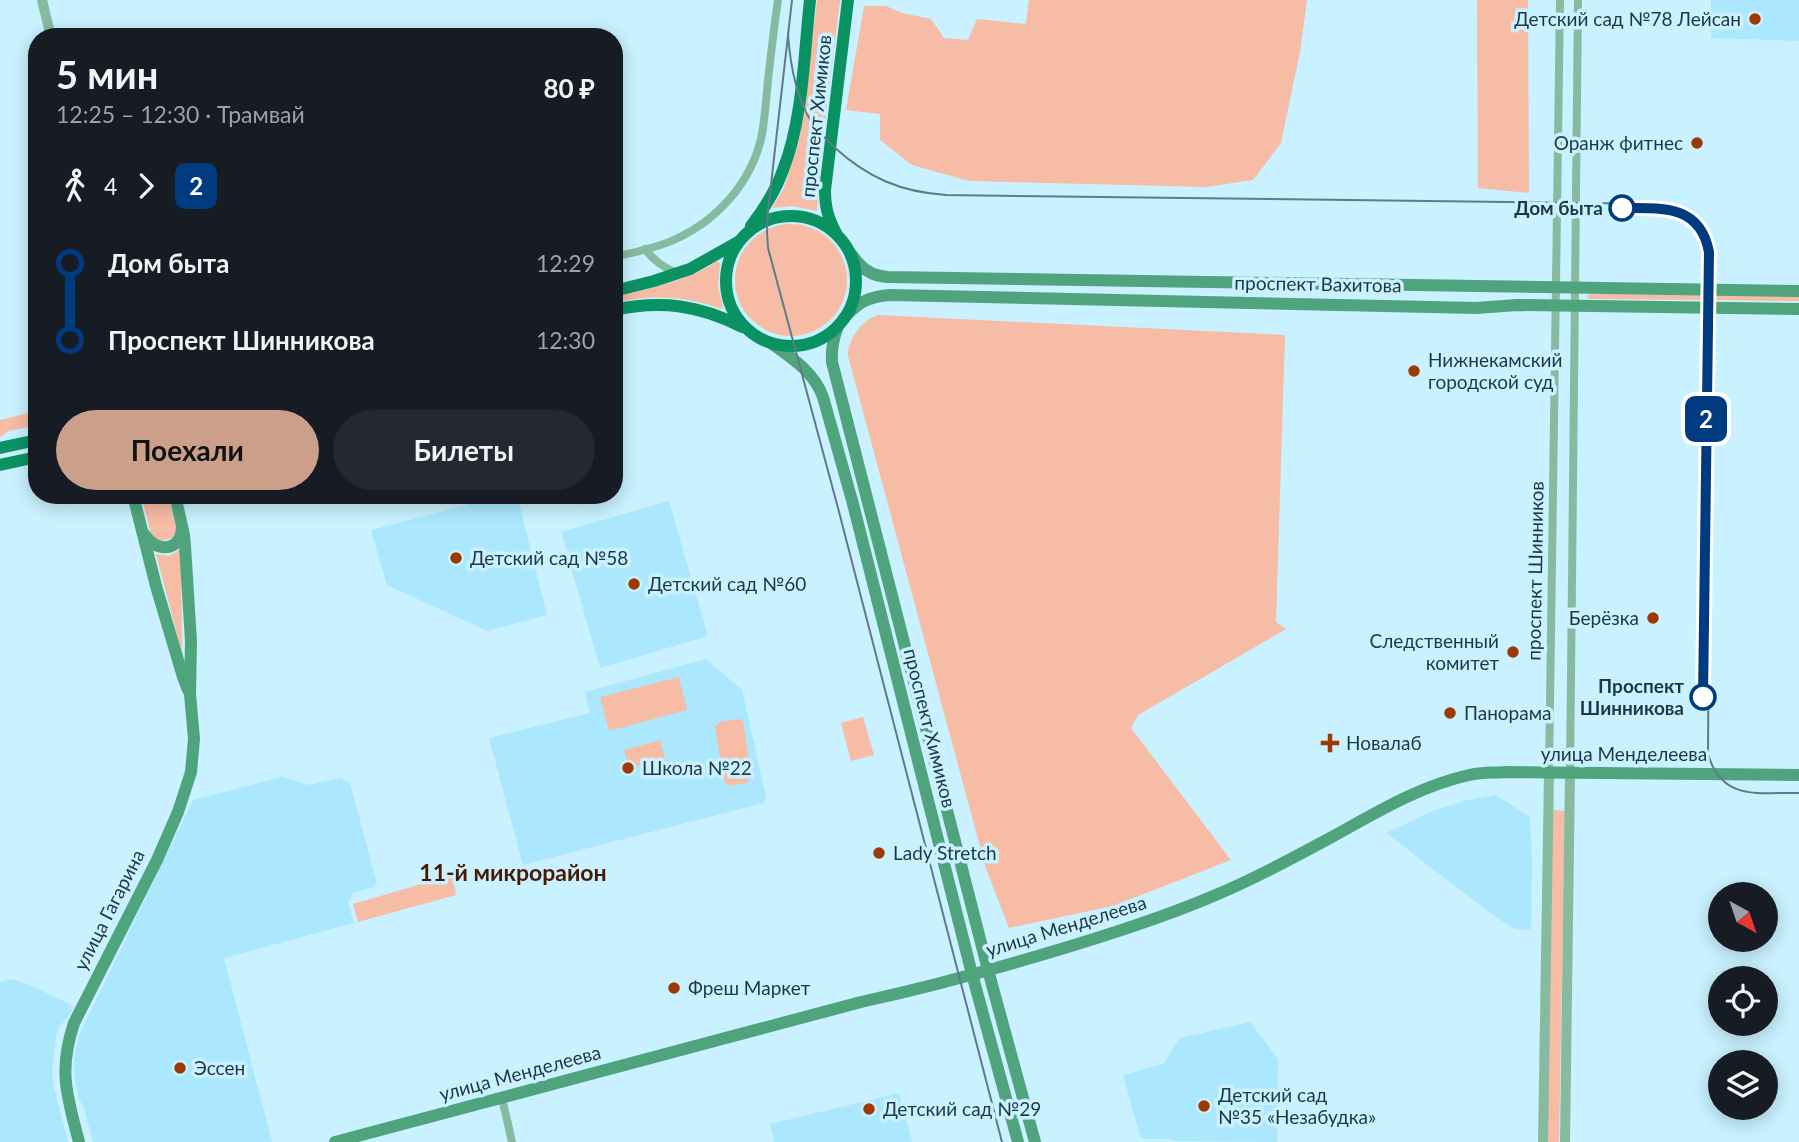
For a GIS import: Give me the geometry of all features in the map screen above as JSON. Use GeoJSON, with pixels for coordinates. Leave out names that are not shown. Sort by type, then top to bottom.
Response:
{"type":"FeatureCollection","features":[{"type":"Feature","properties":{"kind":"main road","name":"проспект Химиков"},"geometry":{"type":"LineString","coordinates":[[742,237],[778,184],[792,143],[810,0]]}},
{"type":"Feature","properties":{"kind":"main road","name":"проспект Химиков"},"geometry":{"type":"LineString","coordinates":[[836,233],[825,205],[825,190],[848,0]]}},
{"type":"Feature","properties":{"kind":"main road","name":"проспект Вахитова"},"geometry":{"type":"LineString","coordinates":[[623,288],[701,264],[767,220],[793,216],[821,223],[836,233],[860,265],[871,274],[888,277],[1799,291]]}},
{"type":"Feature","properties":{"kind":"main road","name":"проспект Вахитова"},"geometry":{"type":"LineString","coordinates":[[742,237],[729,259],[725,274],[726,291],[734,311],[750,331]]}},
{"type":"Feature","properties":{"kind":"main road"},"geometry":{"type":"LineString","coordinates":[[841,322],[855,289],[852,255]]}},
{"type":"Feature","properties":{"kind":"main road","name":"проспект Вахитова"},"geometry":{"type":"LineString","coordinates":[[623,309],[671,304],[694,308],[732,322],[771,343],[790,346],[803,345],[824,337],[861,302],[890,295],[1476,308],[1517,305],[1799,309]]}},
{"type":"Feature","properties":{"kind":"main road","name":"проспект Химиков"},"geometry":{"type":"LineString","coordinates":[[841,322],[832,340],[832,362],[988,970],[1035,1142]]}},
{"type":"Feature","properties":{"kind":"main road","name":"проспект Химиков"},"geometry":{"type":"LineString","coordinates":[[771,343],[810,374],[823,397],[1018,1142]]}},
{"type":"Feature","properties":{"kind":"main road"},"geometry":{"type":"LineString","coordinates":[[0,448],[28,442]]}},
{"type":"Feature","properties":{"kind":"main road"},"geometry":{"type":"LineString","coordinates":[[0,465],[28,459]]}},
{"type":"Feature","properties":{"kind":"main road","name":"улица Гагарина"},"geometry":{"type":"LineString","coordinates":[[135,504],[171,638],[190,694]]}},
{"type":"Feature","properties":{"kind":"main road","name":"улица Гагарина"},"geometry":{"type":"LineString","coordinates":[[79,1142],[64,1079],[68,1042],[74,1023],[178,812],[191,772],[194,739],[190,694],[191,641],[184,535],[177,504]]}},
{"type":"Feature","properties":{"kind":"main road"},"geometry":{"type":"LineString","coordinates":[[142,532],[153,545],[168,547],[180,537],[181,521]]}},
{"type":"Feature","properties":{"kind":"main road","name":"улица Менделеева"},"geometry":{"type":"LineString","coordinates":[[335,1142],[988,970],[1098,938],[1210,898],[1390,805],[1452,780],[1482,773],[1799,775]]}},
{"type":"Feature","properties":{"kind":"main road"},"geometry":{"type":"LineString","coordinates":[[924,783],[940,778]]}},
{"type":"Feature","properties":{"kind":"main road"},"geometry":{"type":"LineString","coordinates":[[993,1051],[1004,1064],[1009,1059],[1010,1049]]}},
{"type":"Feature","properties":{"kind":"street"},"geometry":{"type":"LineString","coordinates":[[42,0],[49,28]]}},
{"type":"Feature","properties":{"kind":"street"},"geometry":{"type":"LineString","coordinates":[[623,255],[677,239],[703,223],[733,196],[744,178],[761,139],[778,0]]}},
{"type":"Feature","properties":{"kind":"street","name":"проспект Шинников"},"geometry":{"type":"LineString","coordinates":[[1543,1142],[1560,0]]}},
{"type":"Feature","properties":{"kind":"street","name":"проспект Шинников"},"geometry":{"type":"LineString","coordinates":[[1565,1142],[1578,0]]}},
{"type":"Feature","properties":{"kind":"street"},"geometry":{"type":"LineString","coordinates":[[1559,103],[1577,103]]}},
{"type":"Feature","properties":{"kind":"street"},"geometry":{"type":"LineString","coordinates":[[645,249],[653,259],[677,273]]}},
{"type":"Feature","properties":{"kind":"street"},"geometry":{"type":"LineString","coordinates":[[1554,476],[1573,476]]}},
{"type":"Feature","properties":{"kind":"street"},"geometry":{"type":"LineString","coordinates":[[1549,800],[1563,795],[1570,800]]}},
{"type":"Feature","properties":{"kind":"street"},"geometry":{"type":"LineString","coordinates":[[502,1098],[512,1142]]}},
{"type":"Feature","properties":{"kind":"shaded area"},"geometry":{"type":"Polygon","coordinates":[[[817,0],[840,0],[817,211],[793,206],[773,208],[783,190],[798,145],[817,0]]]}},
{"type":"Feature","properties":{"kind":"shaded area"},"geometry":{"type":"Polygon","coordinates":[[[1029,0],[1307,0],[1300,52],[1281,143],[1253,180],[1206,187],[969,181],[912,165],[880,140],[880,114],[846,110],[864,6],[886,6],[902,13],[931,19],[944,38],[968,40],[977,19],[1026,24],[1029,0]]]}},
{"type":"Feature","properties":{"kind":"shaded area"},"geometry":{"type":"Polygon","coordinates":[[[1477,0],[1528,0],[1529,193],[1478,188],[1477,0]]]}},
{"type":"Feature","properties":{"kind":"shaded area","name":"Детский сад №78 Лейсан"},"geometry":{"type":"Polygon","coordinates":[[[1711,0],[1799,0],[1799,41],[1711,38],[1711,0]]]}},
{"type":"Feature","properties":{"kind":"shaded area"},"geometry":{"type":"Polygon","coordinates":[[[791,224],[813,228],[831,240],[843,258],[847,280],[843,302],[831,320],[813,332],[791,336],[769,332],[751,320],[739,302],[735,280],[739,258],[751,240],[769,228],[791,224]]]}},
{"type":"Feature","properties":{"kind":"shaded area"},"geometry":{"type":"Polygon","coordinates":[[[717,261],[720,263],[718,286],[723,307],[721,309],[695,301],[668,298],[623,301],[623,295],[680,279],[717,261]]]}},
{"type":"Feature","properties":{"kind":"shaded area"},"geometry":{"type":"Polygon","coordinates":[[[1589,294],[1799,295],[1799,301],[1590,299],[1587,297],[1589,294]]]}},
{"type":"Feature","properties":{"kind":"shaded area"},"geometry":{"type":"Polygon","coordinates":[[[878,315],[1285,335],[1276,622],[1286,629],[1138,715],[1131,728],[1231,860],[1113,906],[1009,928],[986,869],[848,356],[850,343],[857,331],[878,315]]]}},
{"type":"Feature","properties":{"kind":"shaded area"},"geometry":{"type":"Polygon","coordinates":[[[28,413],[28,427],[9,431],[0,437],[0,420],[28,413]]]}},
{"type":"Feature","properties":{"kind":"shaded area","name":"Детский сад №60"},"geometry":{"type":"Polygon","coordinates":[[[669,501],[708,636],[600,668],[561,532],[669,501]]]}},
{"type":"Feature","properties":{"kind":"shaded area"},"geometry":{"type":"Polygon","coordinates":[[[143,504],[170,504],[177,531],[172,538],[161,541],[152,537],[143,504]]]}},
{"type":"Feature","properties":{"kind":"shaded area","name":"Детский сад №58"},"geometry":{"type":"Polygon","coordinates":[[[471,504],[519,504],[547,615],[487,631],[387,585],[371,530],[471,504]]]}},
{"type":"Feature","properties":{"kind":"shaded area"},"geometry":{"type":"Polygon","coordinates":[[[181,549],[182,653],[156,554],[169,556],[181,549]]]}},
{"type":"Feature","properties":{"kind":"shaded area","name":"Школа №22"},"geometry":{"type":"Polygon","coordinates":[[[706,659],[742,690],[766,797],[763,803],[523,865],[489,738],[590,713],[585,692],[706,659]]]}},
{"type":"Feature","properties":{"kind":"shaded area"},"geometry":{"type":"Polygon","coordinates":[[[679,677],[687,710],[609,731],[600,697],[679,677]]]}},
{"type":"Feature","properties":{"kind":"shaded area"},"geometry":{"type":"Polygon","coordinates":[[[863,717],[874,755],[851,761],[841,723],[863,717]]]}},
{"type":"Feature","properties":{"kind":"shaded area"},"geometry":{"type":"Polygon","coordinates":[[[738,719],[743,722],[752,777],[748,782],[732,785],[724,781],[715,727],[719,722],[738,719]]]}},
{"type":"Feature","properties":{"kind":"shaded area"},"geometry":{"type":"Polygon","coordinates":[[[660,740],[665,759],[629,768],[624,750],[660,740]]]}},
{"type":"Feature","properties":{"kind":"shaded area"},"geometry":{"type":"Polygon","coordinates":[[[282,777],[309,785],[340,778],[350,783],[376,880],[375,886],[352,893],[348,903],[354,923],[224,958],[272,1142],[93,1142],[75,1079],[74,1059],[79,1035],[193,800],[282,777]]]}},
{"type":"Feature","properties":{"kind":"shaded area"},"geometry":{"type":"Polygon","coordinates":[[[1496,795],[1530,817],[1531,931],[1513,928],[1493,915],[1386,833],[1435,810],[1496,795]]]}},
{"type":"Feature","properties":{"kind":"shaded area"},"geometry":{"type":"Polygon","coordinates":[[[1552,810],[1565,811],[1559,1142],[1546,1142],[1552,810]]]}},
{"type":"Feature","properties":{"kind":"shaded area"},"geometry":{"type":"Polygon","coordinates":[[[459,873],[461,883],[454,884],[456,895],[358,922],[353,904],[459,873]]]}},
{"type":"Feature","properties":{"kind":"shaded area"},"geometry":{"type":"Polygon","coordinates":[[[12,979],[70,1004],[73,1008],[59,1027],[56,1036],[52,1072],[68,1142],[0,1142],[0,982],[12,979]]]}},
{"type":"Feature","properties":{"kind":"shaded area","name":"Детский сад №35 «Незабудка»"},"geometry":{"type":"Polygon","coordinates":[[[1250,1022],[1278,1059],[1277,1142],[1142,1139],[1123,1075],[1163,1064],[1180,1038],[1250,1022]]]}},
{"type":"Feature","properties":{"kind":"shaded area","name":"Детский сад №29"},"geometry":{"type":"Polygon","coordinates":[[[899,1093],[912,1142],[774,1142],[770,1124],[899,1093]]]}},
{"type":"Feature","properties":{"kind":"tram line"},"geometry":{"type":"LineString","coordinates":[[792,0],[768,211],[768,248],[1002,1142]]}},
{"type":"Feature","properties":{"kind":"tram line"},"geometry":{"type":"LineString","coordinates":[[788,34],[798,91],[812,123],[834,147],[860,167],[886,182],[914,191],[946,195],[1664,204],[1687,210],[1695,216],[1706,231],[1714,263],[1708,754],[1714,769],[1722,780],[1732,787],[1756,793],[1799,793]]}},
{"type":"Feature","properties":{"kind":"tram line","name":"2"},"geometry":{"type":"LineString","coordinates":[[1622,208],[1664,209],[1685,214],[1700,229],[1709,252],[1703,697]]}},
{"type":"Feature","properties":{"kind":"place","name":"Детский сад №78 Лейсан"},"geometry":{"type":"Point","coordinates":[1755,19]}},
{"type":"Feature","properties":{"kind":"place","name":"Оранж фитнес"},"geometry":{"type":"Point","coordinates":[1697,143]}},
{"type":"Feature","properties":{"kind":"place","name":"Дом быта"},"geometry":{"type":"Point","coordinates":[1622,208]}},
{"type":"Feature","properties":{"kind":"place","name":"Нижнекамский городской суд"},"geometry":{"type":"Point","coordinates":[1414,371]}},
{"type":"Feature","properties":{"kind":"place","name":"Детский сад №58"},"geometry":{"type":"Point","coordinates":[456,558]}},
{"type":"Feature","properties":{"kind":"place","name":"Детский сад №60"},"geometry":{"type":"Point","coordinates":[634,584]}},
{"type":"Feature","properties":{"kind":"place","name":"Берёзка"},"geometry":{"type":"Point","coordinates":[1653,618]}},
{"type":"Feature","properties":{"kind":"place","name":"Следственный комитет"},"geometry":{"type":"Point","coordinates":[1513,652]}},
{"type":"Feature","properties":{"kind":"place","name":"Проспект Шинникова"},"geometry":{"type":"Point","coordinates":[1703,697]}},
{"type":"Feature","properties":{"kind":"place","name":"Панорама"},"geometry":{"type":"Point","coordinates":[1450,713]}},
{"type":"Feature","properties":{"kind":"place","name":"Новалаб"},"geometry":{"type":"Point","coordinates":[1330,743]}},
{"type":"Feature","properties":{"kind":"place","name":"Школа №22"},"geometry":{"type":"Point","coordinates":[628,768]}},
{"type":"Feature","properties":{"kind":"place","name":"Lady Stretch"},"geometry":{"type":"Point","coordinates":[879,853]}},
{"type":"Feature","properties":{"kind":"place","name":"Фреш Маркет"},"geometry":{"type":"Point","coordinates":[674,988]}},
{"type":"Feature","properties":{"kind":"place","name":"Эссен"},"geometry":{"type":"Point","coordinates":[180,1068]}},
{"type":"Feature","properties":{"kind":"place","name":"Детский сад №35 «Незабудка»"},"geometry":{"type":"Point","coordinates":[1204,1106]}},
{"type":"Feature","properties":{"kind":"place","name":"Детский сад №29"},"geometry":{"type":"Point","coordinates":[869,1109]}},
{"type":"Feature","properties":{"kind":"district","name":"11-й микрорайон"},"geometry":{"type":"Point","coordinates":[513,873]}}]}
